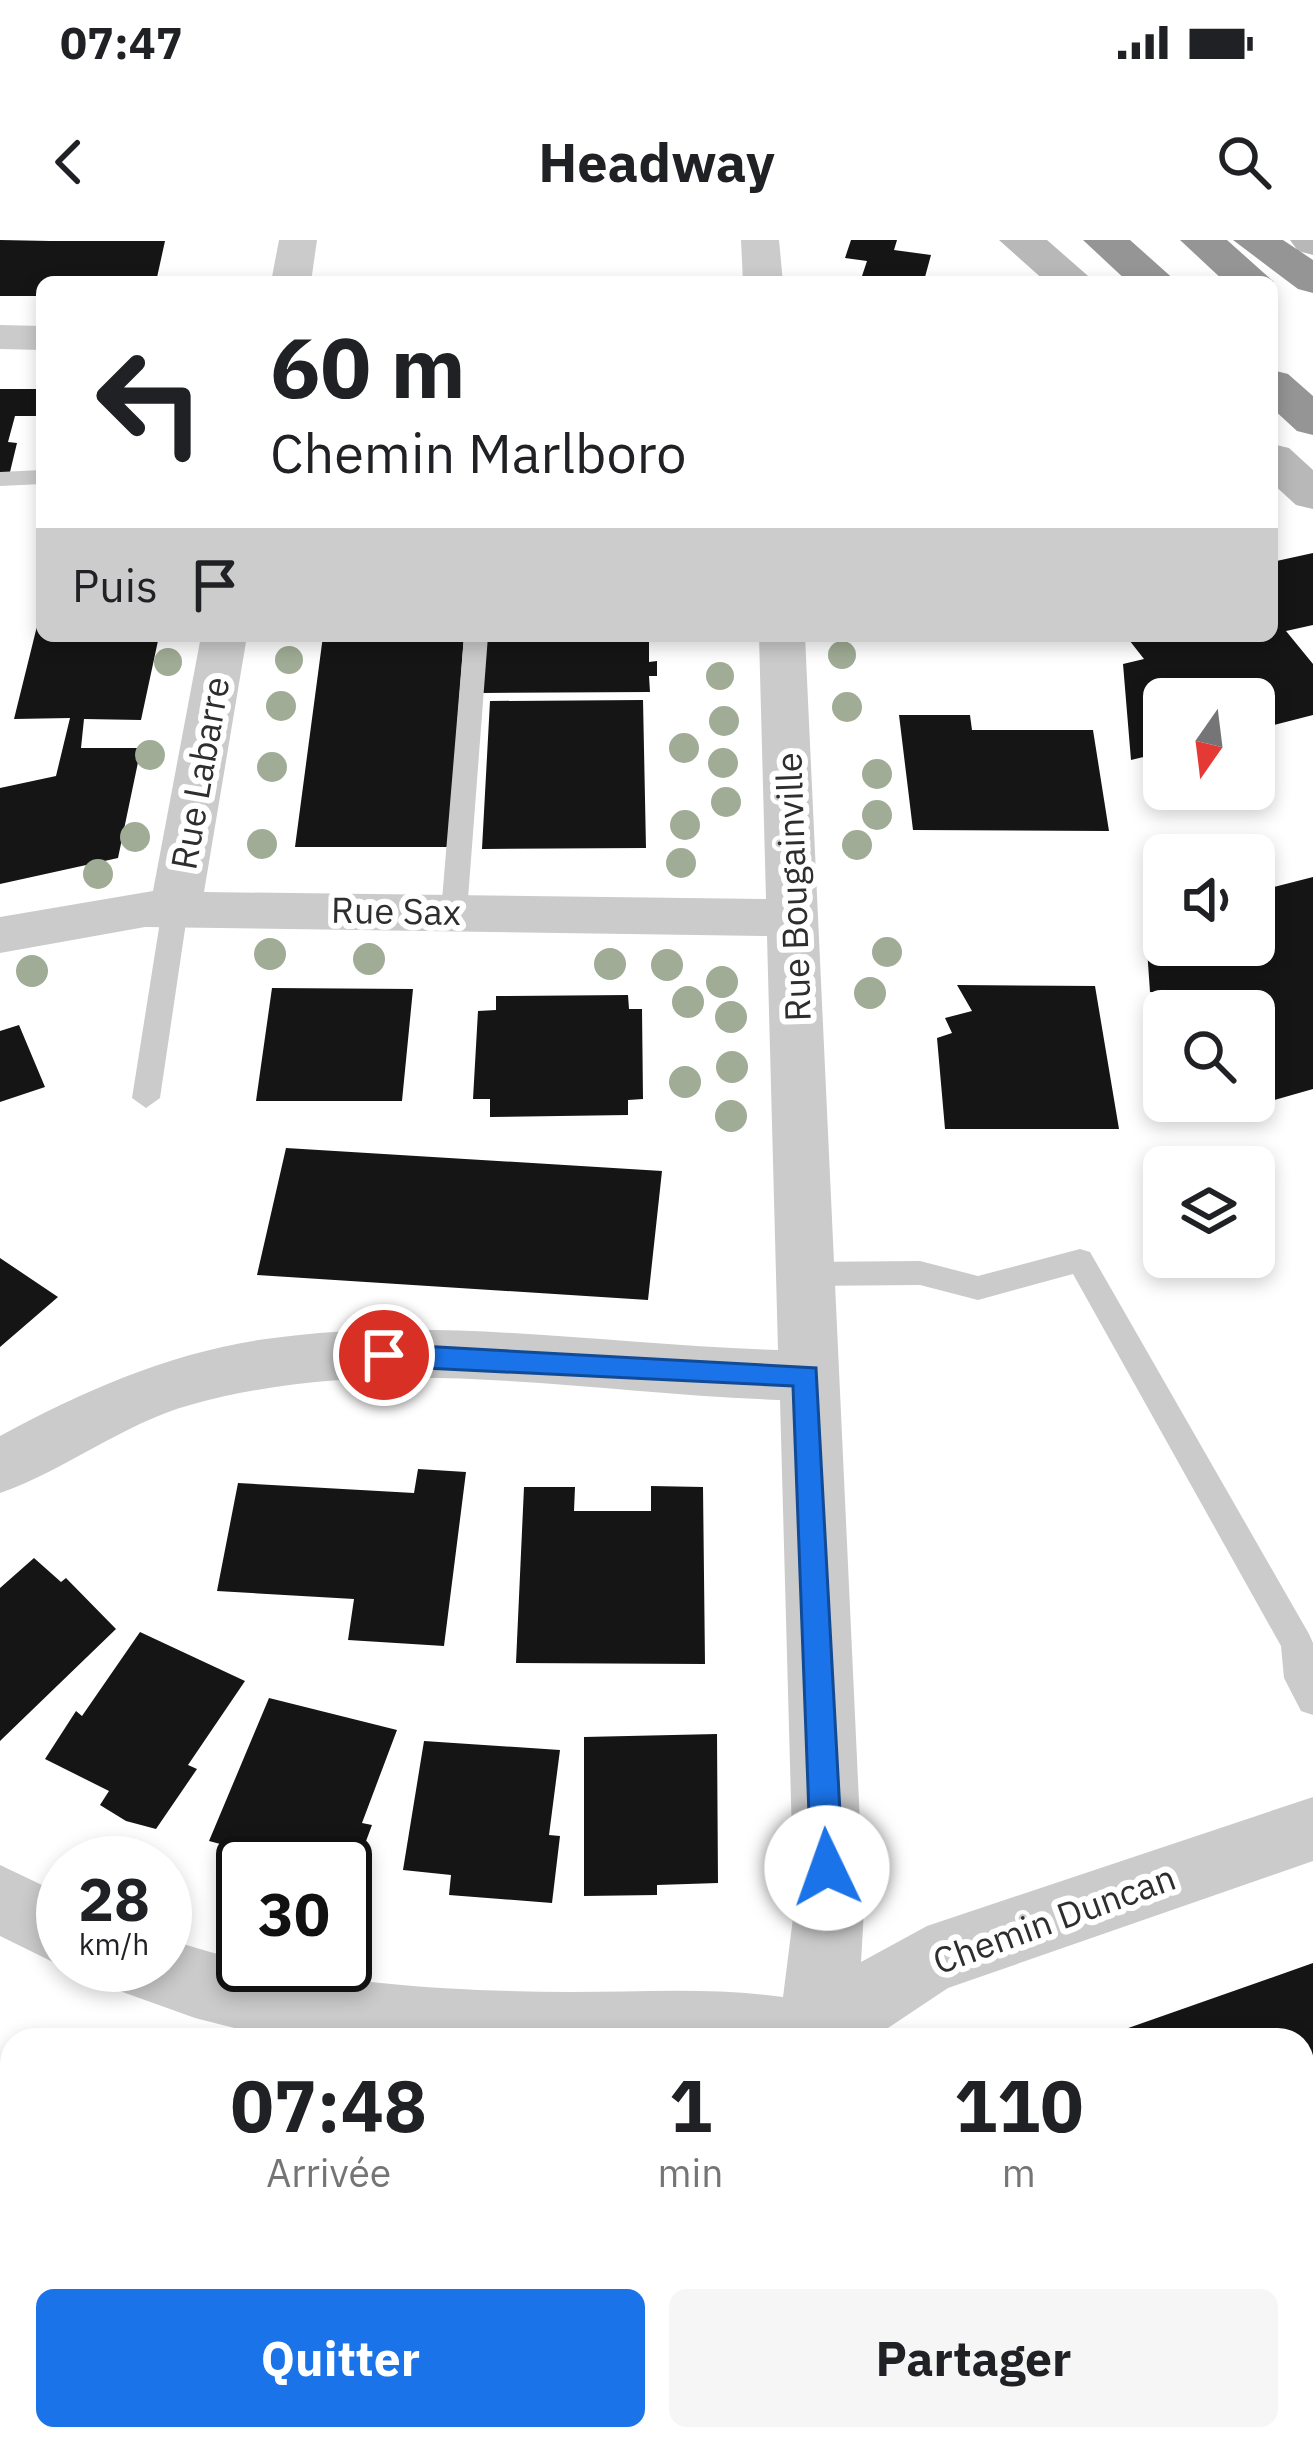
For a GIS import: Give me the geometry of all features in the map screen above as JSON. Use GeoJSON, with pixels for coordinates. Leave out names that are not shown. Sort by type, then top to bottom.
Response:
{"type":"FeatureCollection","features":[{"type":"Feature","properties":{"kind":"highway"},"geometry":{"type":"LineString","coordinates":[[1104,240],[1148,276]]}},
{"type":"Feature","properties":{"kind":"highway"},"geometry":{"type":"LineString","coordinates":[[1201,240],[1245,276]]}},
{"type":"Feature","properties":{"kind":"highway"},"geometry":{"type":"LineString","coordinates":[[1254,240],[1295,300]]}},
{"type":"Feature","properties":{"kind":"highway"},"geometry":{"type":"LineString","coordinates":[[1278,389],[1313,421]]}},
{"type":"Feature","properties":{"kind":"main road"},"geometry":{"type":"LineString","coordinates":[[1020,240],[1065,276]]}},
{"type":"Feature","properties":{"kind":"main road"},"geometry":{"type":"LineString","coordinates":[[1278,463],[1313,495]]}},
{"type":"Feature","properties":{"kind":"street"},"geometry":{"type":"LineString","coordinates":[[292,276],[298,240]]}},
{"type":"Feature","properties":{"kind":"street"},"geometry":{"type":"LineString","coordinates":[[760,240],[763,276]]}},
{"type":"Feature","properties":{"kind":"street"},"geometry":{"type":"LineString","coordinates":[[0,337],[36,338]]}},
{"type":"Feature","properties":{"kind":"street","name":"Rue Labarre"},"geometry":{"type":"LineString","coordinates":[[175,909],[223,642]]}},
{"type":"Feature","properties":{"kind":"street","name":"Rue Bougainville"},"geometry":{"type":"LineString","coordinates":[[782,642],[829,1910],[826,1966],[813,2028]]}},
{"type":"Feature","properties":{"kind":"street","name":"Rue Sax"},"geometry":{"type":"LineString","coordinates":[[0,934],[118,911],[175,909],[795,918]]}},
{"type":"Feature","properties":{"kind":"street"},"geometry":{"type":"LineString","coordinates":[[0,1467],[67,1429],[191,1380],[325,1357],[423,1356],[806,1376]]}},
{"type":"Feature","properties":{"kind":"street","name":"Chemin Duncan"},"geometry":{"type":"LineString","coordinates":[[827,2028],[927,1961],[1313,1829]]}},
{"type":"Feature","properties":{"kind":"street"},"geometry":{"type":"LineString","coordinates":[[0,1899],[36,1919]]}},
{"type":"Feature","properties":{"kind":"street"},"geometry":{"type":"LineString","coordinates":[[192,1980],[269,2002],[408,2024],[745,2028]]}},
{"type":"Feature","properties":{"kind":"lane"},"geometry":{"type":"LineString","coordinates":[[0,479],[36,477]]}},
{"type":"Feature","properties":{"kind":"lane"},"geometry":{"type":"LineString","coordinates":[[454,912],[476,642]]}},
{"type":"Feature","properties":{"kind":"lane"},"geometry":{"type":"LineString","coordinates":[[146,1098],[175,909]]}},
{"type":"Feature","properties":{"kind":"lane"},"geometry":{"type":"LineString","coordinates":[[804,1274],[920,1273],[978,1288],[1080,1260],[1305,1650],[1300,1678],[1313,1700]]}},
{"type":"Feature","properties":{"kind":"building"},"geometry":{"type":"Polygon","coordinates":[[[0,240],[165,241],[157,276],[36,276],[36,296],[0,296],[0,240]]]}},
{"type":"Feature","properties":{"kind":"building"},"geometry":{"type":"Polygon","coordinates":[[[851,240],[897,240],[894,250],[931,255],[925,276],[862,276],[867,261],[845,258],[851,240]]]}},
{"type":"Feature","properties":{"kind":"building"},"geometry":{"type":"Polygon","coordinates":[[[0,389],[36,389],[36,416],[15,416],[8,442],[17,443],[10,472],[0,472],[0,389]]]}},
{"type":"Feature","properties":{"kind":"building"},"geometry":{"type":"Polygon","coordinates":[[[1313,553],[1313,625],[1286,631],[1313,664],[1313,715],[1275,725],[1275,678],[1143,678],[1143,757],[1131,760],[1123,664],[1144,659],[1131,642],[1278,642],[1278,561],[1313,553]]]}},
{"type":"Feature","properties":{"kind":"building"},"geometry":{"type":"Polygon","coordinates":[[[36,630],[36,642],[158,642],[141,720],[84,719],[81,748],[141,748],[118,858],[0,884],[0,788],[56,776],[70,718],[14,719],[36,630]]]}},
{"type":"Feature","properties":{"kind":"building"},"geometry":{"type":"Polygon","coordinates":[[[322,642],[464,642],[448,847],[295,847],[322,642]]]}},
{"type":"Feature","properties":{"kind":"building"},"geometry":{"type":"Polygon","coordinates":[[[484,642],[649,642],[649,662],[657,661],[657,676],[649,676],[650,692],[481,693],[484,642]]]}},
{"type":"Feature","properties":{"kind":"building"},"geometry":{"type":"Polygon","coordinates":[[[643,700],[646,848],[482,849],[490,701],[643,700]]]}},
{"type":"Feature","properties":{"kind":"building"},"geometry":{"type":"Polygon","coordinates":[[[899,715],[970,715],[972,730],[1093,730],[1109,831],[913,830],[899,715]]]}},
{"type":"Feature","properties":{"kind":"building"},"geometry":{"type":"Polygon","coordinates":[[[1313,877],[1313,1089],[1275,1100],[1275,990],[1150,990],[1148,966],[1275,966],[1275,887],[1313,877]]]}},
{"type":"Feature","properties":{"kind":"building"},"geometry":{"type":"Polygon","coordinates":[[[957,985],[1095,986],[1119,1129],[945,1129],[937,1038],[952,1033],[945,1018],[972,1011],[957,985]]]}},
{"type":"Feature","properties":{"kind":"building"},"geometry":{"type":"Polygon","coordinates":[[[272,988],[413,989],[402,1101],[256,1101],[272,988]]]}},
{"type":"Feature","properties":{"kind":"building"},"geometry":{"type":"Polygon","coordinates":[[[628,995],[629,1009],[642,1009],[643,1099],[628,1100],[628,1115],[490,1117],[490,1099],[473,1099],[478,1011],[496,1010],[496,996],[628,995]]]}},
{"type":"Feature","properties":{"kind":"building"},"geometry":{"type":"Polygon","coordinates":[[[19,1025],[45,1087],[0,1102],[0,1031],[19,1025]]]}},
{"type":"Feature","properties":{"kind":"building"},"geometry":{"type":"Polygon","coordinates":[[[286,1148],[662,1171],[648,1300],[257,1275],[286,1148]]]}},
{"type":"Feature","properties":{"kind":"building"},"geometry":{"type":"Polygon","coordinates":[[[0,1258],[58,1297],[0,1347],[0,1258]]]}},
{"type":"Feature","properties":{"kind":"building"},"geometry":{"type":"Polygon","coordinates":[[[418,1469],[466,1472],[444,1646],[348,1640],[354,1599],[217,1591],[238,1483],[414,1493],[418,1469]]]}},
{"type":"Feature","properties":{"kind":"building"},"geometry":{"type":"Polygon","coordinates":[[[651,1486],[703,1487],[705,1664],[516,1663],[524,1487],[575,1487],[574,1511],[651,1511],[651,1486]]]}},
{"type":"Feature","properties":{"kind":"building"},"geometry":{"type":"Polygon","coordinates":[[[34,1558],[61,1582],[66,1578],[116,1629],[0,1741],[0,1588],[34,1558]]]}},
{"type":"Feature","properties":{"kind":"building"},"geometry":{"type":"Polygon","coordinates":[[[140,1632],[245,1681],[188,1765],[197,1769],[156,1829],[126,1821],[100,1805],[109,1791],[45,1759],[76,1711],[82,1716],[140,1632]]]}},
{"type":"Feature","properties":{"kind":"building"},"geometry":{"type":"Polygon","coordinates":[[[269,1698],[397,1730],[362,1823],[372,1825],[368,1836],[216,1836],[216,1843],[209,1841],[269,1698]]]}},
{"type":"Feature","properties":{"kind":"building"},"geometry":{"type":"Polygon","coordinates":[[[717,1734],[718,1883],[657,1885],[657,1895],[584,1896],[584,1737],[717,1734]]]}},
{"type":"Feature","properties":{"kind":"building"},"geometry":{"type":"Polygon","coordinates":[[[424,1741],[560,1750],[549,1835],[560,1836],[552,1903],[449,1895],[451,1875],[403,1870],[424,1741]]]}},
{"type":"Feature","properties":{"kind":"building"},"geometry":{"type":"Polygon","coordinates":[[[1313,1963],[1313,2028],[1128,2028],[1313,1963]]]}},
{"type":"Feature","properties":{"kind":"route"},"geometry":{"type":"LineString","coordinates":[[384,1355],[806,1376],[827,1868]]}}]}
